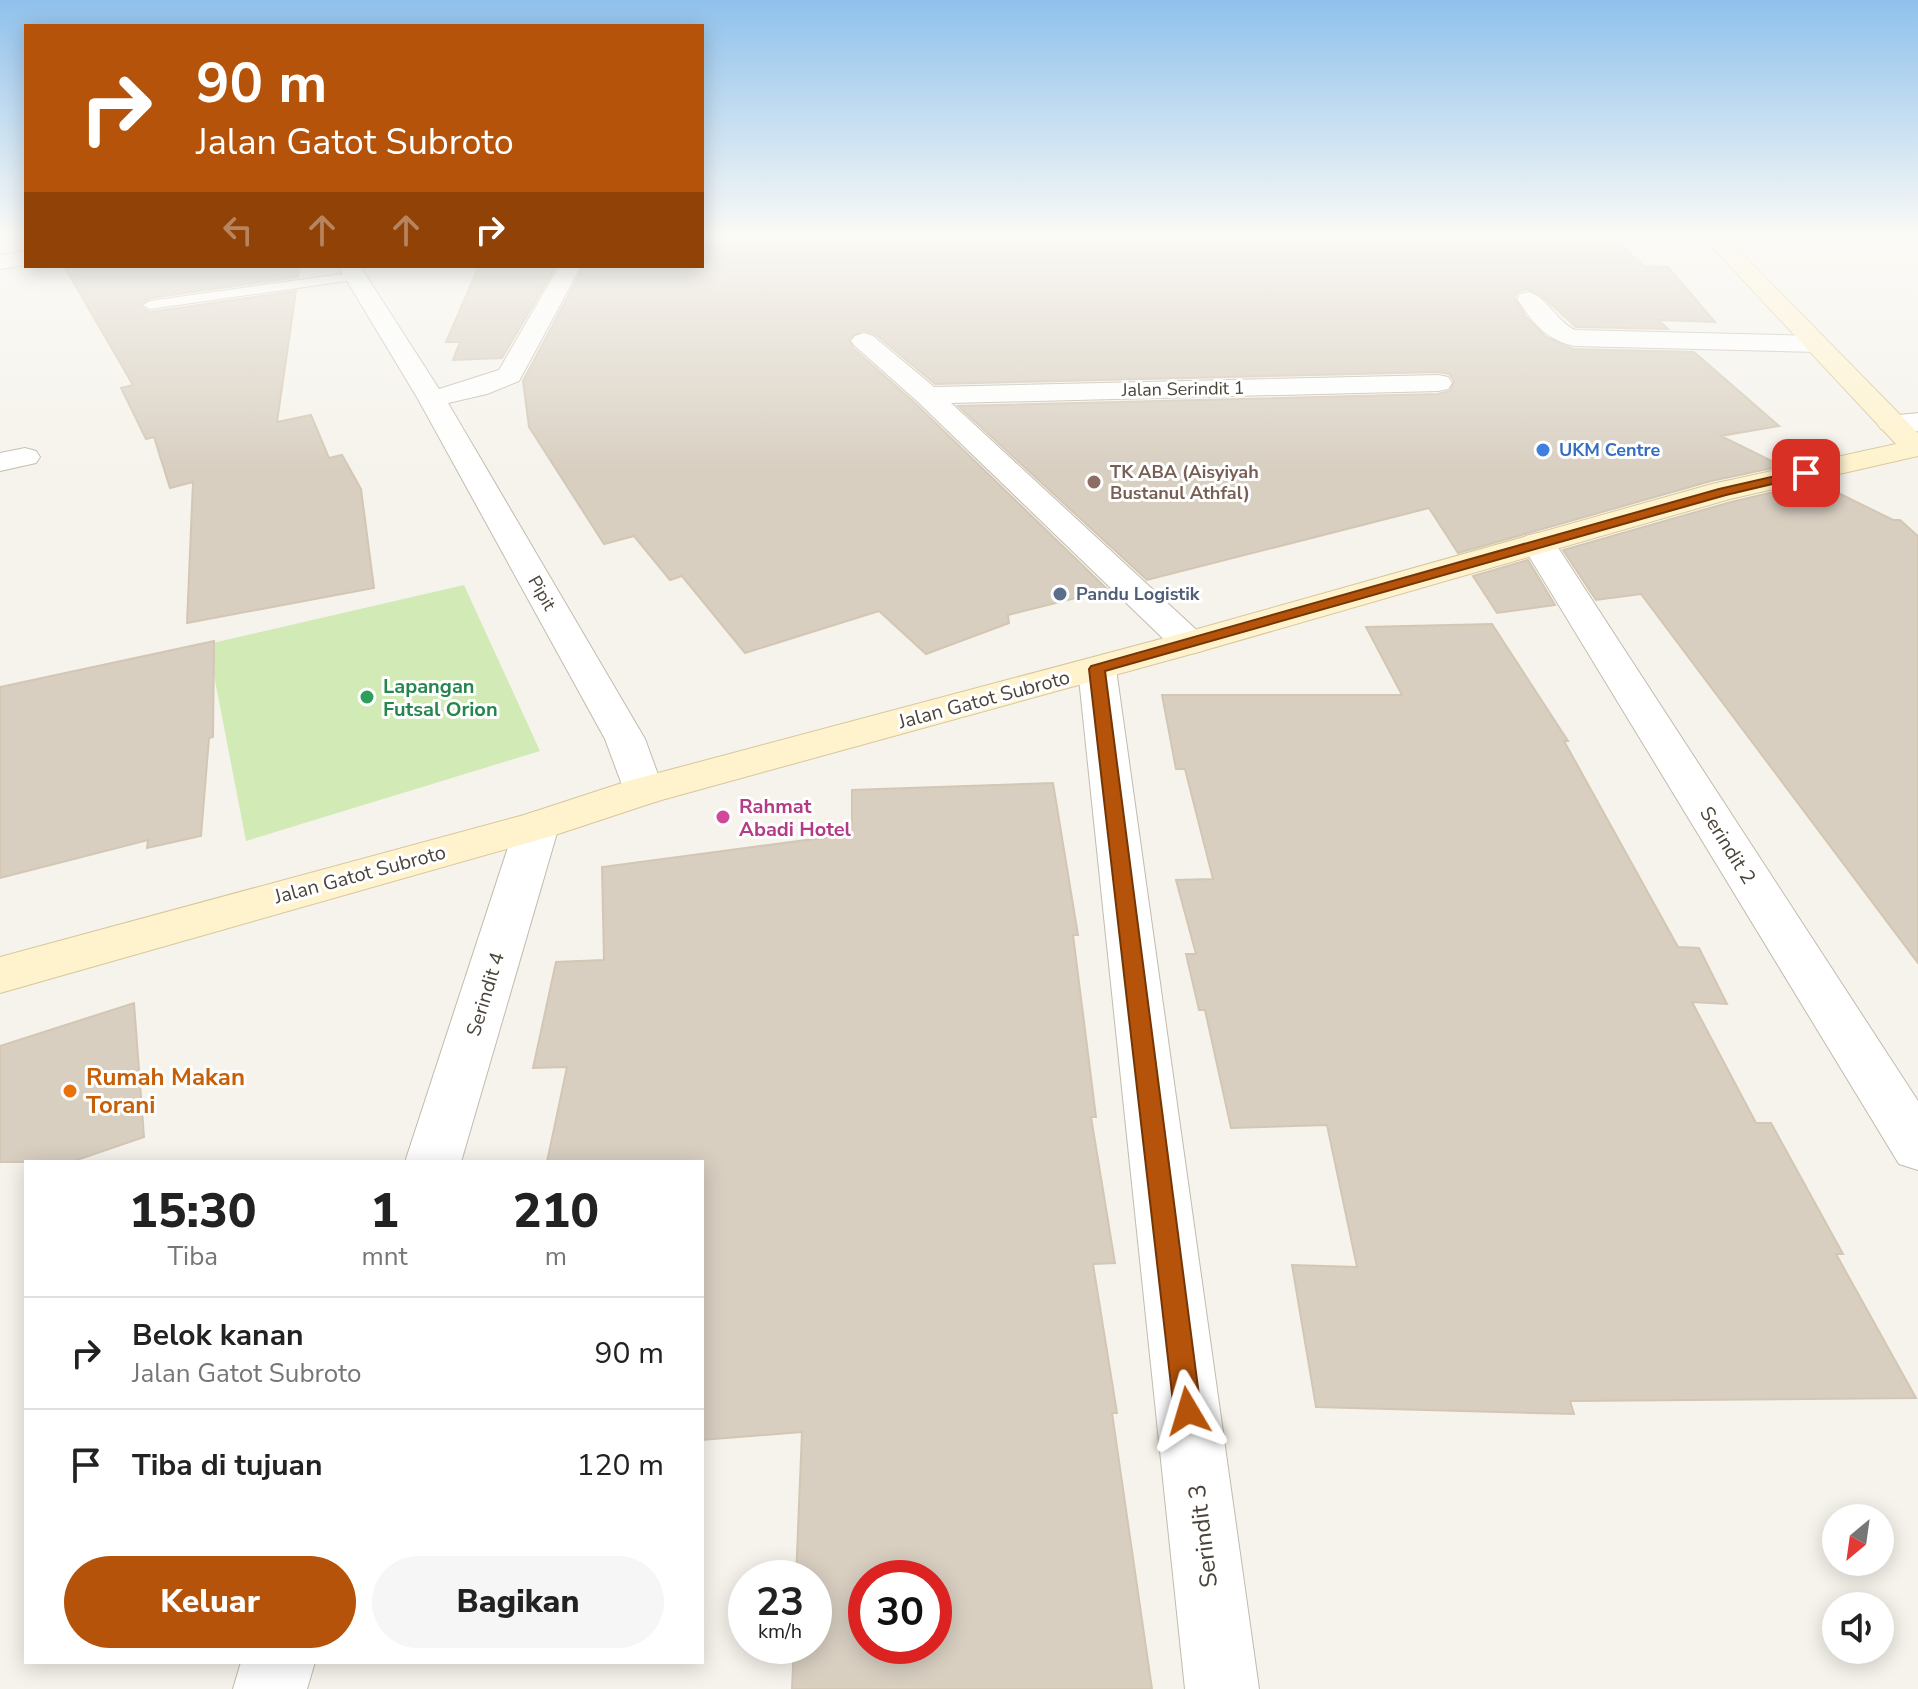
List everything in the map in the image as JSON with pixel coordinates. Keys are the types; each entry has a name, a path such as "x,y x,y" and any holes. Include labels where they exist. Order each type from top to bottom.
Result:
{"street":[{"name":"Pipit","path":"378,312 432,399 625,739 643,791"},
{"path":"432,399 477,388 509,375 544,312"},
{"path":"1538,312 1549,327 1574,338 1816,344"},
{"name":"Jalan Gatot Subroto","path":"0,975 537,826 643,791 1097,669 1911,436 1785,312"},
{"path":"864,341 927,395 1189,643"},
{"name":"Jalan Serindit 1","path":"927,395 1438,383"},
{"name":"Serindit 2","path":"1538,543 1918,1147"},
{"name":"Serindit 3","path":"1097,669 1222,1689"},
{"name":"Serindit 4","path":"434,1160 537,826"},
{"path":"270,1689 277,1664"}],"green space":[{"name":"Lapangan Futsal Orion","path":"464,585 540,751 246,841 208,644"}],"building":[{"path":"91,312 293,312 277,422 311,415 329,458 342,455 361,489 374,588 187,623 193,482 170,488 154,437 146,439 121,388 133,385"},
{"path":"459,312 529,312 502,358 453,360 460,342 446,342"},
{"path":"560,312 1523,312 1546,337 1573,349 1694,352 1779,426 1721,436 1782,466 1711,481 1458,553 1429,508 1147,580 958,406 1438,394 1450,391 1454,381 1449,374 1438,372 935,384 875,334 863,330 849,339 853,348 915,403 1108,590 1008,615 1009,623 926,654 879,611 745,653 682,576 670,580 634,536 604,544 529,427 523,381"},
{"path":"1559,312 1706,312 1715,322 1658,320 1668,329 1576,327"},
{"path":"1816,482 1893,520 1900,520 1918,536 1918,963 1641,594 1596,600 1563,550 1731,502"},
{"path":"1528,560 1555,605 1497,613 1473,576"},
{"path":"1492,624 1568,741 1564,741 1678,947 1699,948 1727,1004 1692,1002 1756,1123 1771,1123 1843,1254 1836,1254 1916,1398 1570,1401 1574,1414 1316,1407 1292,1265 1357,1267 1327,1125 1231,1128 1205,1010 1199,1010 1186,954 1196,954 1176,880 1213,879 1185,769 1176,769 1162,695 1402,695 1366,627"},
{"path":"214,641 213,737 209,738 201,836 147,848 148,840 0,878 0,687"},
{"path":"1053,783 1078,935 1073,935 1096,1117 1091,1117 1115,1263 1093,1264 1117,1413 1112,1413 1152,1689 792,1689 793,1664 832,1664 832,1560 797,1560 802,1432 704,1440 704,1160 547,1160 567,1067 533,1068 556,962 604,960 602,867 852,834 852,790"},
{"name":"Rumah Makan Torani","path":"134,1003 144,1137 77,1160 0,1162 0,1046"}],"place":[{"name":"UKM Centre","path":"1543,450"},
{"name":"TK ABA (Aisyiyah Bustanul Athfal)","path":"1094,482"},
{"name":"Pandu Logistik","path":"1060,594"},
{"name":"Lapangan Futsal Orion","path":"367,697"},
{"name":"Rahmat Abadi Hotel","path":"723,817"},
{"name":"Rumah Makan Torani","path":"70,1091"}],"route":[{"path":"1188,1411 1097,669 1723,491 1806,473"}]}
